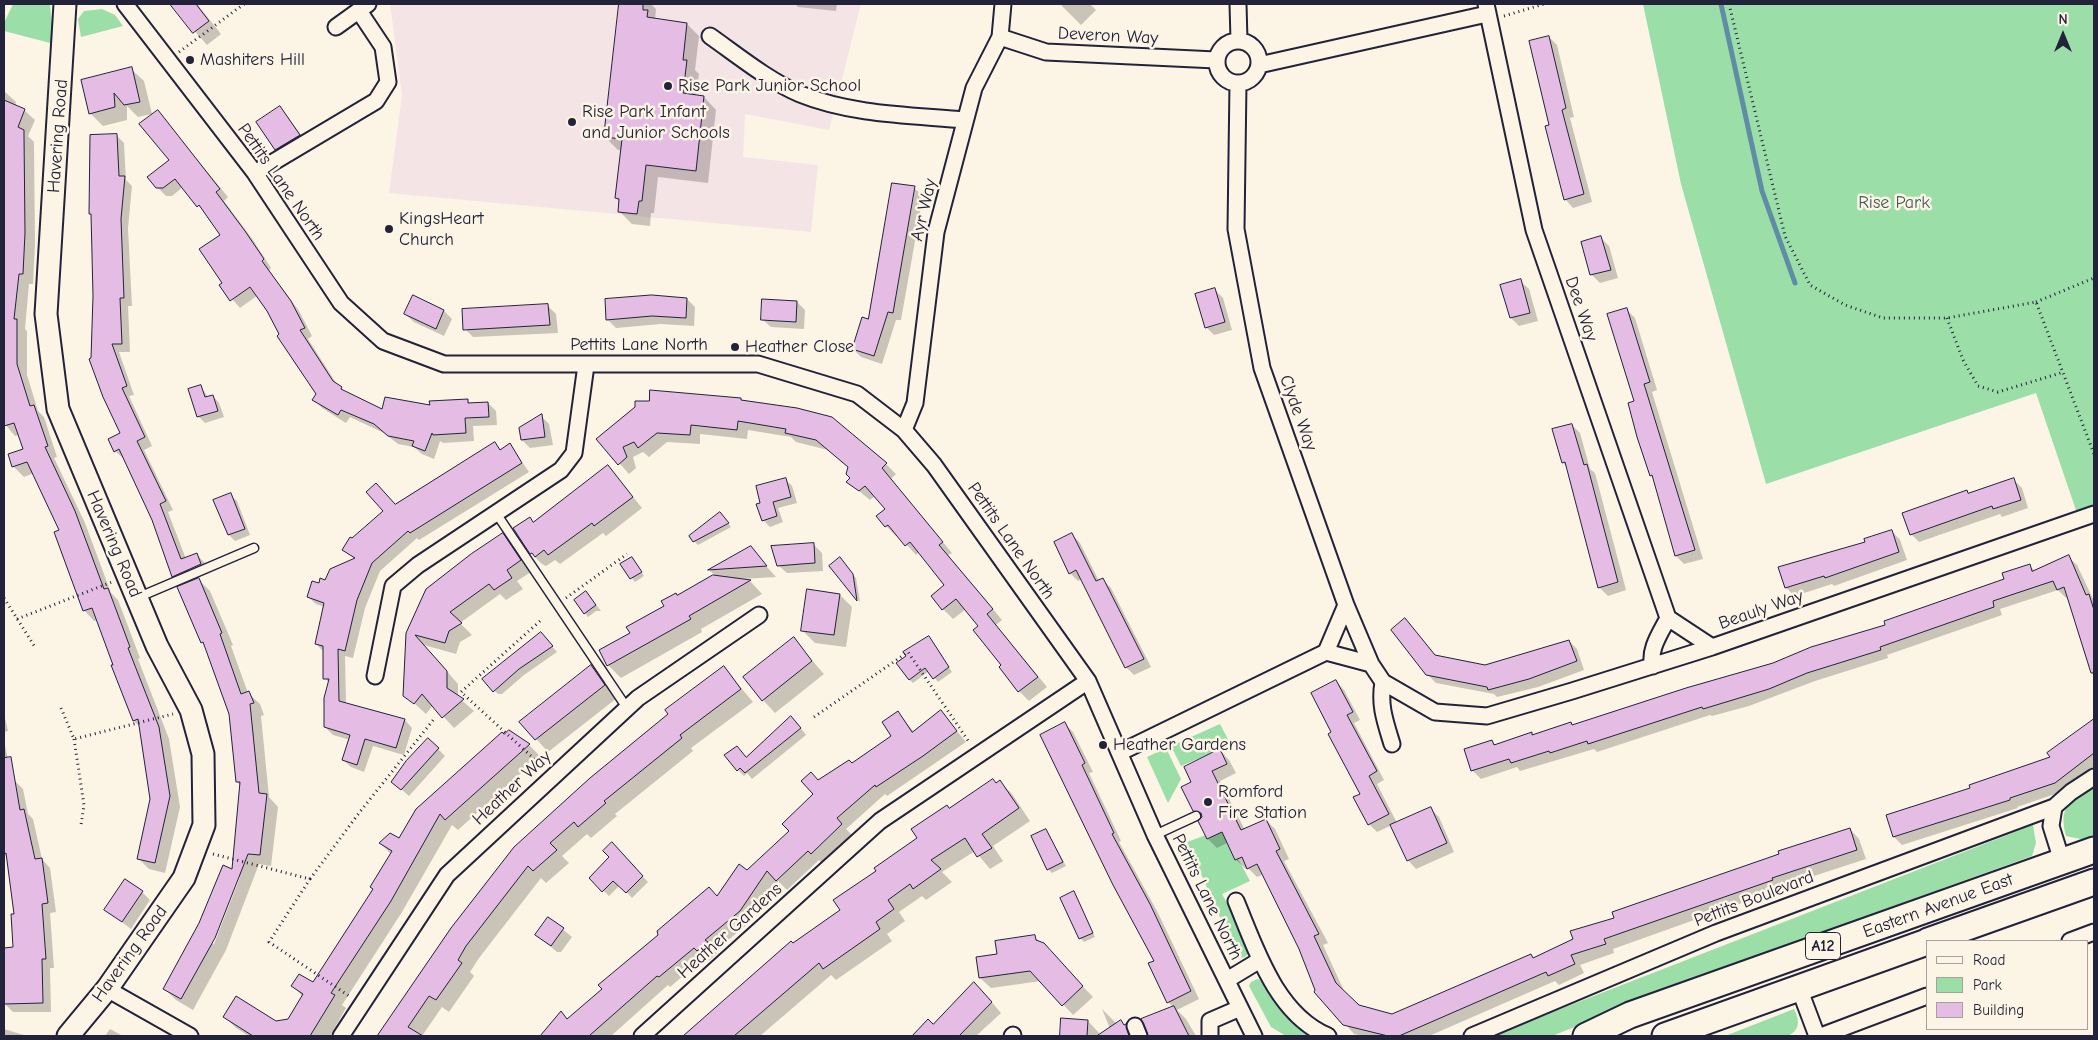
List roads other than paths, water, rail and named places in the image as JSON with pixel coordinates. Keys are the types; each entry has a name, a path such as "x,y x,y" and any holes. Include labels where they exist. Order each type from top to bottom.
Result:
{"highway":[{"name":"Eastern Avenue East","path":"1586,1036 1630,1015 2094,850"},
{"name":"Eastern Avenue East","path":"1933,940 2094,882"},
{"name":"Eastern Avenue East","path":"1665,1036 1926,942"}],"main road":[{"name":"Havering Road","path":"65,4 46,314 58,409 157,646 191,710 203,754 204,825 184,878 107,989 68,1036"}],"street":[{"name":"Pettits Lane North","path":"125,4 255,173 341,303 383,341 444,364 758,364 857,394 904,430 934,466 1088,681 1121,752 1155,835 1254,1036"},
{"name":"Ayr Way","path":"904,430 915,403 936,232 974,88 1000,37 1003,4"},
{"path":"1238,4 1239,40"},
{"path":"255,173 376,101 388,82 383,48 364,7 336,27"},
{"path":"1259,65 1255,51 1239,40 1229,42 1219,50 1216,60 1220,71 1227,79 1238,83 1250,79 1259,65 1487,13"},
{"name":"Dee Way","path":"1487,13 1534,230 1668,618"},
{"path":"710,36 752,65 799,93 849,109 965,120"},
{"name":"Deveron Way","path":"1000,37 1046,52 1216,60"},
{"name":"Clyde Way","path":"1238,83 1236,229 1262,368 1346,604 1371,664 1383,682 1435,712"},
{"path":"375,676 393,586 418,565 561,470 574,454 586,365"},
{"name":"Beauly Way","path":"1435,712 1487,716 1712,647 2094,516"},
{"path":"1326,652 1346,604"},
{"name":"Heather Way","path":"341,1036 447,875 627,708 759,615"},
{"path":"1653,666 1650,658 1656,640 1668,618 1712,647"},
{"path":"1121,752 1326,652 1371,664"},
{"name":"Heather Gardens","path":"642,1036 880,821 1088,681"},
{"path":"1383,682 1380,700 1382,715 1392,744"},
{"name":"Pettits Boulevard","path":"1472,1036 1716,933 2054,806 2094,777"},
{"path":"2054,806 2051,826 2062,862"},
{"path":"1236,901 1260,960 1290,1009 1317,1032 1328,1036"},
{"path":"2073,940 2094,932"},
{"path":"1227,980 1260,960"},
{"path":"1799,988 1817,1036"},
{"path":"107,989 190,1036"},
{"path":"1821,1036 1926,996"},
{"path":"1210,1036 1210,1021 1240,1008"}],"lane":[{"path":"496,513 627,708"},
{"path":"137,598 254,548"},
{"path":"1155,835 1196,816"}],"waterway":[{"path":"1721,4 1762,191 1795,283"}],"place":[{"name":"Mashiters Hill","path":"190,60"},
{"name":"Rise Park Junior School","path":"668,86"},
{"name":"Rise Park Infant and Junior Schools","path":"572,122"},
{"name":"KingsHeart Church","path":"389,229"},
{"name":"Heather Close","path":"735,347"},
{"name":"Heather Gardens","path":"1103,745"},
{"name":"Romford Fire Station","path":"1208,802"}],"park label":[{"name":"Rise Park","path":"1894,203"}]}
